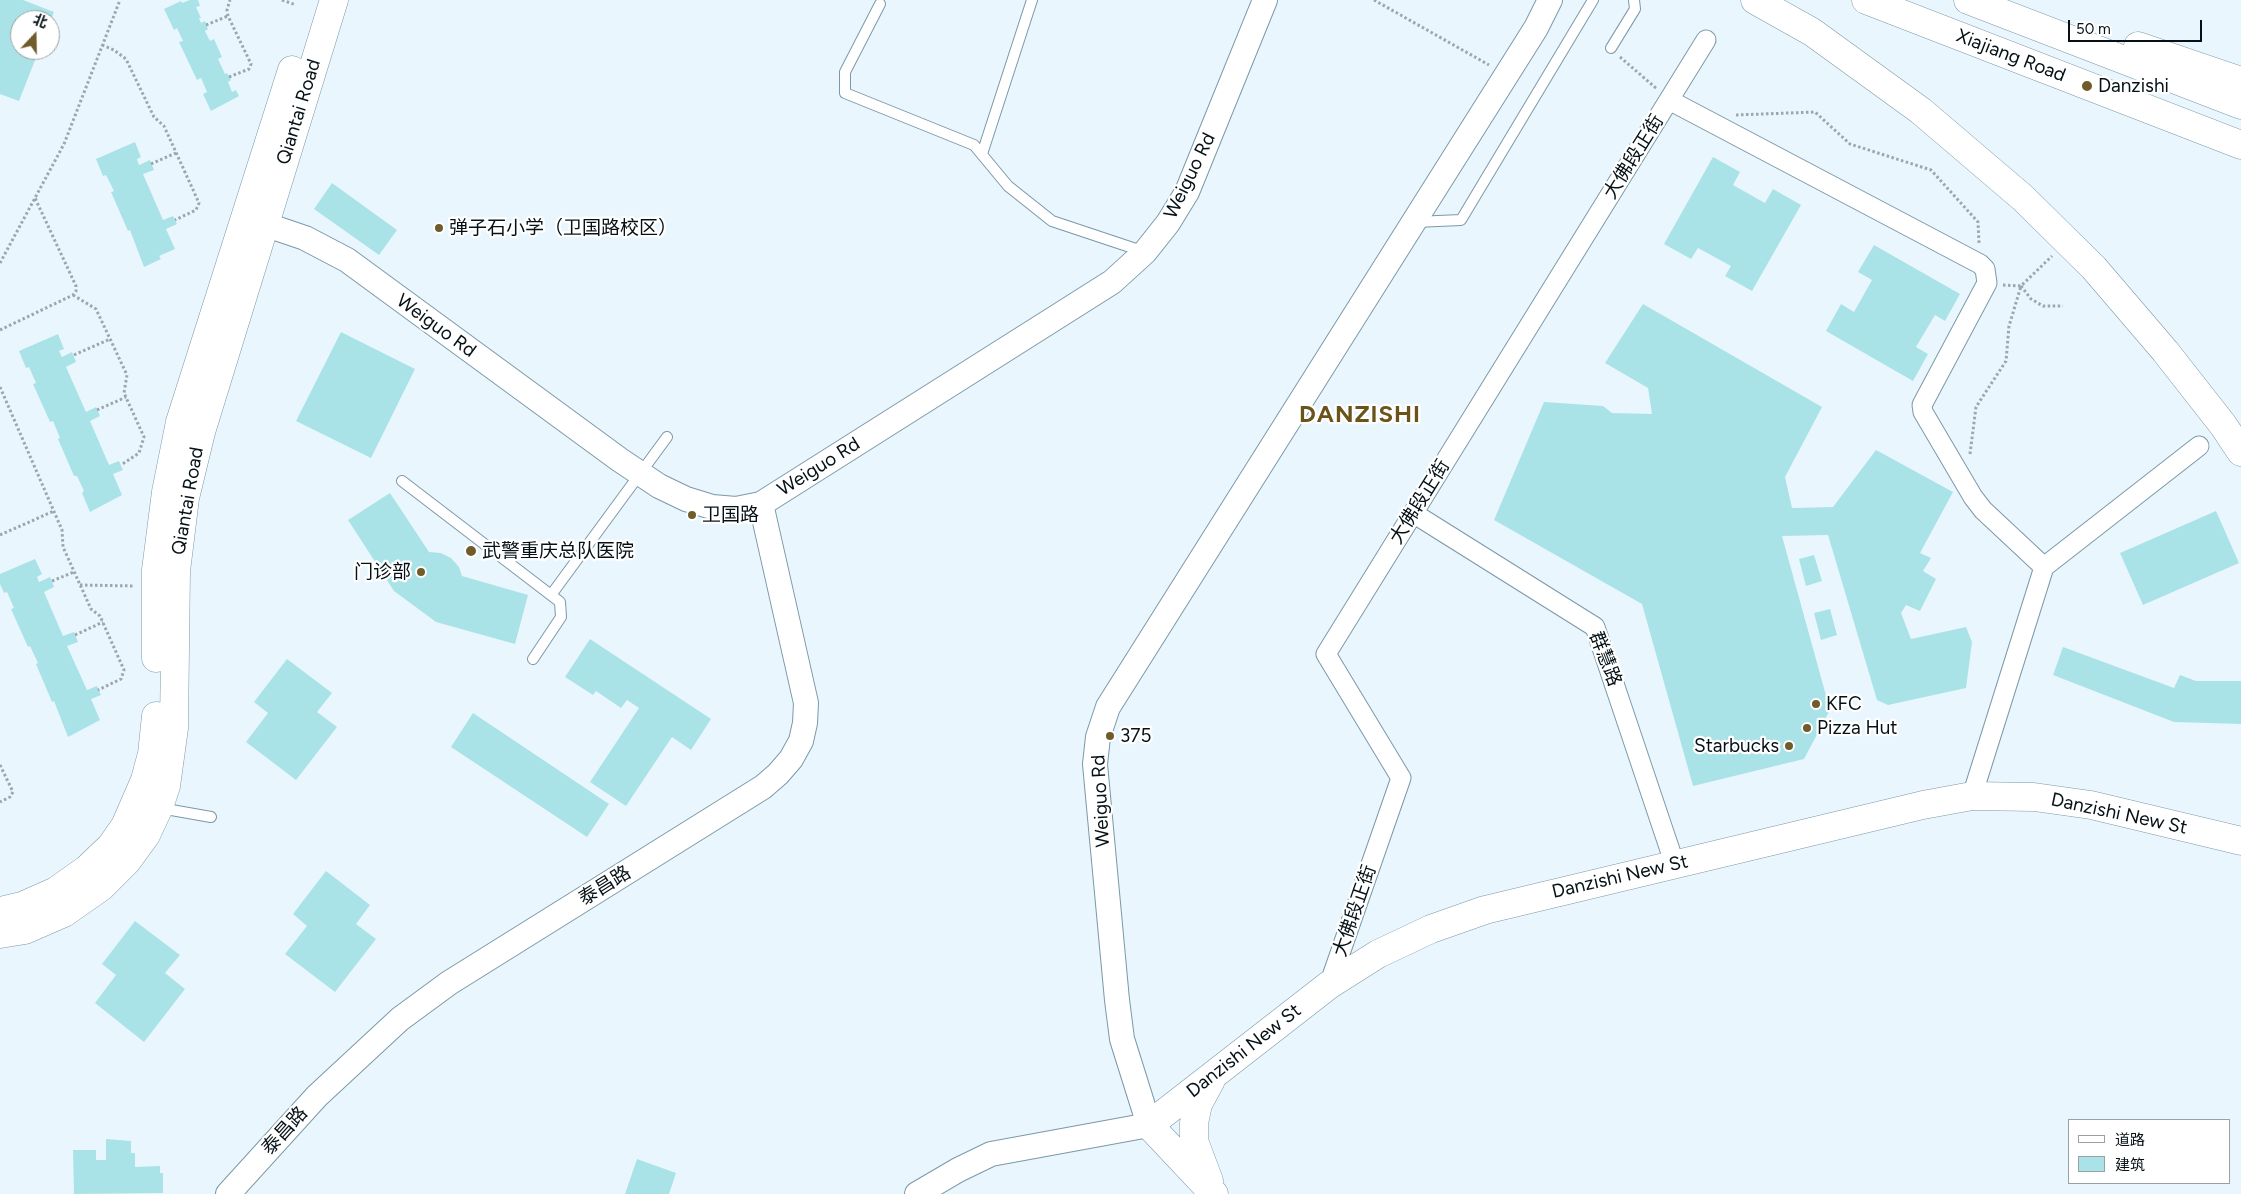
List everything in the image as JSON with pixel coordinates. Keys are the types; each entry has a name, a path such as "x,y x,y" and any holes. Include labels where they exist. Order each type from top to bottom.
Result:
{"main road":[{"name":"Qiantai Road","path":"254,221 334,0"},
{"path":"1755,0 1812,32 1921,111 2023,198 2094,268 2224,424 2241,452"},
{"name":"Xiajiang Road","path":"1866,0 2241,145"},
{"name":"Xiajiang Road","path":"1968,0 2241,105"},
{"path":"2018,0 2118,39 2241,81"},
{"name":"Qiantai Road","path":"0,911 22,906 56,891 87,869 111,846 125,826 166,786 174,728 176,570 185,498 254,221 305,2"},
{"name":"Danzishi New St","path":"1149,1125 1329,985 1378,954 1431,929 1485,910 1923,805 1972,796 2034,798 2091,805 2241,841"},
{"name":"Qiantai Road","path":"0,934 25,930 64,913 101,887 127,861 146,835 148,805"},
{"path":"1214,1074 1198,1104 1194,1124 1194,1141 1214,1194"},
{"path":"1149,1125 1214,1194"}],"street":[{"name":"Weiguo Rd","path":"254,221 305,238 347,260 659,486 686,499 712,507 736,509 761,504 1112,282 1146,252 1168,223 1187,192 1266,0"},
{"name":"Weiguo Rd","path":"1149,1125 1122,1039 1095,764 1098,737 1108,708 1536,28 1550,0"},
{"name":"大佛段正街","path":"1329,985 1401,778 1326,654 1706,40"},
{"path":"1669,100 1980,264 1988,276 1987,283 1922,405 1923,412 1966,484 1984,510 2044,567"},
{"path":"1972,796 2044,567 2199,446"},
{"name":"泰昌路","path":"228,1194 317,1096 400,1019 449,983 763,787 791,759 801,742 805,723 806,702 761,504"},
{"name":"群慧路","path":"1413,513 1596,626 1674,864"},
{"path":"917,1194 958,1170 991,1154 1149,1125"}],"lane":[{"path":"982,154 1032,0"},
{"path":"1414,222 1461,220 1593,0"},
{"path":"1610,48 1634,9 1634,0"},
{"path":"880,4 845,72 845,92 974,145 1008,186 1052,221 1146,252"},
{"path":"551,595 667,438"},
{"path":"402,481 560,602 561,617 533,659"},
{"path":"148,805 211,817"}],"path":[{"path":"0,263 64,144 120,0"},
{"path":"229,77 249,69 251,64 228,16 230,0"},
{"path":"282,0 305,2"},
{"path":"1374,0 1506,75"},
{"path":"206,25 228,16"},
{"path":"102,45 114,50 126,59 154,117 164,126 199,203 196,210 175,220"},
{"path":"1610,48 1669,100"},
{"path":"1699,116 1815,112 1850,144 1931,170 1978,222 1980,264"},
{"path":"151,164 176,153"},
{"path":"0,330 73,295 76,286 35,198"},
{"path":"1966,484 1976,407 2006,360 2009,326 2021,286 2052,255"},
{"path":"1987,283 2021,286 2031,299 2043,306 2063,306"},
{"path":"73,295 96,308 127,375 124,392 144,437 139,453 121,465"},
{"path":"74,355 110,339"},
{"path":"0,387 62,530 63,547 91,609 100,616 103,622 124,673 121,679 98,690"},
{"path":"97,410 126,397"},
{"path":"0,535 54,511"},
{"path":"52,582 74,571"},
{"path":"80,585 127,586"},
{"path":"75,635 103,622"},
{"path":"0,765 13,792 10,797 0,802"}],"building":[{"path":"0,0 23,0 49,10 10,10 10,60 35,60 19,101 0,94"},
{"path":"198,0 200,6 196,7 201,23 205,21 208,29 205,31 210,41 214,39 222,57 218,59 225,74 227,73 231,80 228,82 232,92 236,90 239,96 211,111 203,94 207,92 201,78 197,80 179,42 183,41 177,28 174,30 164,9 181,1 182,3"},
{"path":"135,142 141,157 137,159 139,165 150,160 154,170 143,174 163,220 173,216 177,224 166,229 175,249 159,256 161,259 144,267 130,230 128,231 111,192 114,191 106,175 103,176 96,159"},
{"path":"1713,157 1740,172 1733,185 1765,203 1773,189 1801,205 1752,291 1725,276 1731,266 1698,248 1691,259 1664,244"},
{"path":"332,183 397,230 379,255 314,209"},
{"path":"1874,245 1960,294 1945,321 1935,315 1916,347 1928,354 1913,381 1826,331 1841,304 1854,312 1872,280 1858,272"},
{"path":"1643,304 1822,407 1785,477 1792,508 1833,507 1876,450 1953,492 1920,553 1931,558 1923,571 1936,579 1920,611 1906,605 1901,613 1911,639 1966,627 1972,642 1966,688 1888,705 1877,700 1828,535 1782,536 1830,710 1804,759 1693,786 1642,604 1494,520 1544,402 1603,406 1612,413 1652,414 1648,388 1605,363"},
{"path":"341,332 415,369 371,458 296,421"},
{"path":"58,334 64,349 59,351 62,357 72,352 76,362 66,367 86,412 96,407 100,416 90,421 109,465 119,461 123,470 113,474 122,495 90,512 82,493 84,491 77,476 74,476 58,439 60,438 53,421 50,422 33,384 36,383 29,367 26,368 19,351"},
{"name":"门诊部","path":"390,493 429,552 441,553 451,558 459,567 462,576 528,595 515,644 436,622 394,591 348,520"},
{"path":"2216,511 2239,563 2143,605 2120,553"},
{"path":"1814,555 1822,581 1806,586 1799,559"},
{"path":"35,559 42,574 37,577 39,582 50,577 54,587 44,592 63,636 74,632 78,642 67,646 87,690 97,686 101,695 91,699 100,720 68,737 54,701 52,702 36,664 38,663 30,646 28,647 11,609 14,608 7,592 4,593 0,584 0,574"},
{"path":"1830,609 1837,635 1821,640 1814,613"},
{"path":"590,639 711,719 691,750 672,737 626,806 590,782 639,708 627,700 621,708 596,691 593,695 565,677"},
{"path":"2063,647 2174,688 2180,675 2196,681 2241,681 2241,724 2174,722 2053,675"},
{"path":"287,659 332,693 317,712 337,727 296,780 246,742 268,713 254,702"},
{"path":"473,713 609,804 587,837 451,747"},
{"path":"326,871 370,905 356,924 376,939 335,992 285,954 307,926 293,914"},
{"path":"135,921 180,955 165,973 185,989 144,1042 95,1003 116,975 102,964"},
{"path":"106,1139 131,1141 131,1153 135,1153 135,1167 160,1166 160,1173 163,1173 163,1193 74,1194 73,1150 96,1150 96,1160 106,1160"},
{"path":"637,1159 676,1173 669,1194 625,1194"}],"place":[{"name":"Danzishi","path":"2087,86"},
{"name":"弹子石小学（卫国路校区）","path":"439,228"},
{"name":"卫国路","path":"692,515"},
{"name":"武警重庆总队医院","path":"471,551"},
{"name":"门诊部","path":"421,572"},
{"name":"KFC","path":"1816,704"},
{"name":"Pizza Hut","path":"1807,728"},
{"name":"375","path":"1110,736"},
{"name":"Starbucks","path":"1789,746"}],"district":[{"name":"DANZISHI","path":"1360,415"}]}
